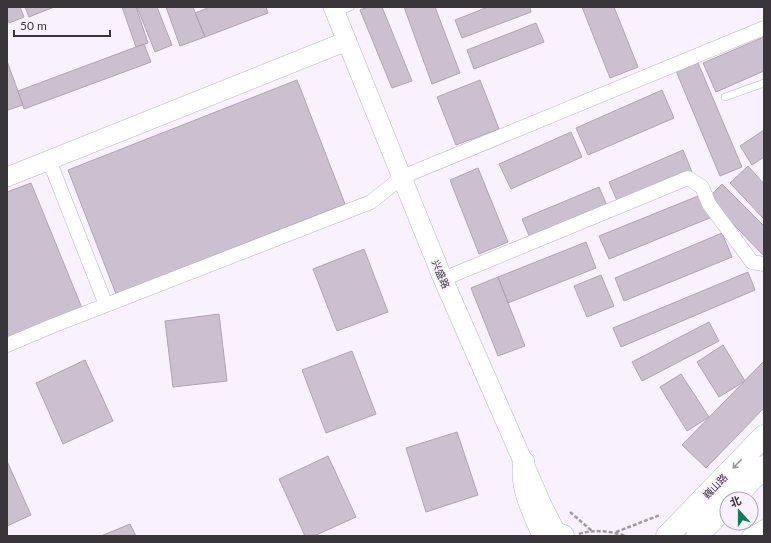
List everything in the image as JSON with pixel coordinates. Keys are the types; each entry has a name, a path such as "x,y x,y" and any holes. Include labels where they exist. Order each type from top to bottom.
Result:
{"highway":[{"name":"巍山路","path":"664,530 764,436"},
{"path":"741,491 764,467"},
{"path":"698,536 719,514"}],"main road":[{"path":"524,462 523,475 525,490 559,536"}],"street":[{"name":"兴盛路","path":"340,9 347,41 443,279 524,462"},
{"path":"7,345 371,202 402,177 764,28"},
{"path":"7,177 347,41"},
{"path":"49,160 106,305"},
{"path":"443,279 688,178 702,187 709,204 752,262 764,264"},
{"path":"749,536 764,527"}],"lane":[{"path":"725,97 764,83"}],"path":[{"path":"570,512 592,531"},
{"path":"559,536 592,531 616,533 664,530"},
{"path":"616,533 626,536"}],"building":[{"path":"7,7 20,7 24,17 9,23 7,18"},
{"path":"25,7 54,7 29,17"},
{"path":"122,7 136,7 148,43 136,47"},
{"path":"137,7 157,7 172,45 155,52"},
{"path":"166,7 193,7 205,37 180,46"},
{"path":"210,7 266,7 268,13 205,37 195,13"},
{"path":"368,7 382,7 412,81 392,88 360,10"},
{"path":"404,7 435,7 460,73 432,84"},
{"path":"488,7 530,7 531,12 462,38 455,20"},
{"path":"582,7 614,7 638,67 610,78"},
{"path":"536,23 544,42 474,69 467,50"},
{"path":"764,37 764,71 716,92 703,63"},
{"path":"144,44 151,62 24,109 18,91"},
{"path":"7,61 23,105 8,110 7,108"},
{"path":"698,63 742,167 720,176 676,71"},
{"path":"297,80 345,204 116,294 68,170"},
{"path":"480,80 499,129 456,145 437,97"},
{"path":"662,90 674,118 588,155 576,128"},
{"path":"764,130 764,157 752,165 740,146"},
{"path":"571,132 582,157 511,189 499,164"},
{"path":"683,150 692,172 618,203 609,182"},
{"path":"748,166 764,184 764,219 730,183"},
{"path":"478,168 508,242 479,254 450,180"},
{"path":"31,183 82,308 7,339 7,192"},
{"path":"722,184 764,226 764,256 708,198"},
{"path":"599,187 608,208 531,240 522,219"},
{"path":"703,194 712,217 609,259 599,236"},
{"path":"722,233 732,257 624,301 615,278"},
{"path":"586,242 596,268 508,303 498,277"},
{"path":"364,249 388,312 337,331 313,269"},
{"path":"748,272 755,290 621,347 613,328"},
{"path":"601,275 614,306 587,317 574,286"},
{"path":"498,277 525,346 498,356 471,288"},
{"path":"219,314 227,381 173,387 165,321"},
{"path":"709,322 719,341 642,381 632,362"},
{"path":"723,345 745,381 719,397 697,362"},
{"path":"352,351 376,414 326,433 302,370"},
{"path":"85,360 113,421 63,444 36,383"},
{"path":"764,361 764,408 706,468 682,445"},
{"path":"681,374 709,417 687,431 660,387"},
{"path":"457,432 478,495 426,512 406,448"},
{"path":"328,456 356,517 314,536 305,536 279,479"},
{"path":"7,461 31,515 7,526"},
{"path":"130,524 136,536 101,536"}]}
